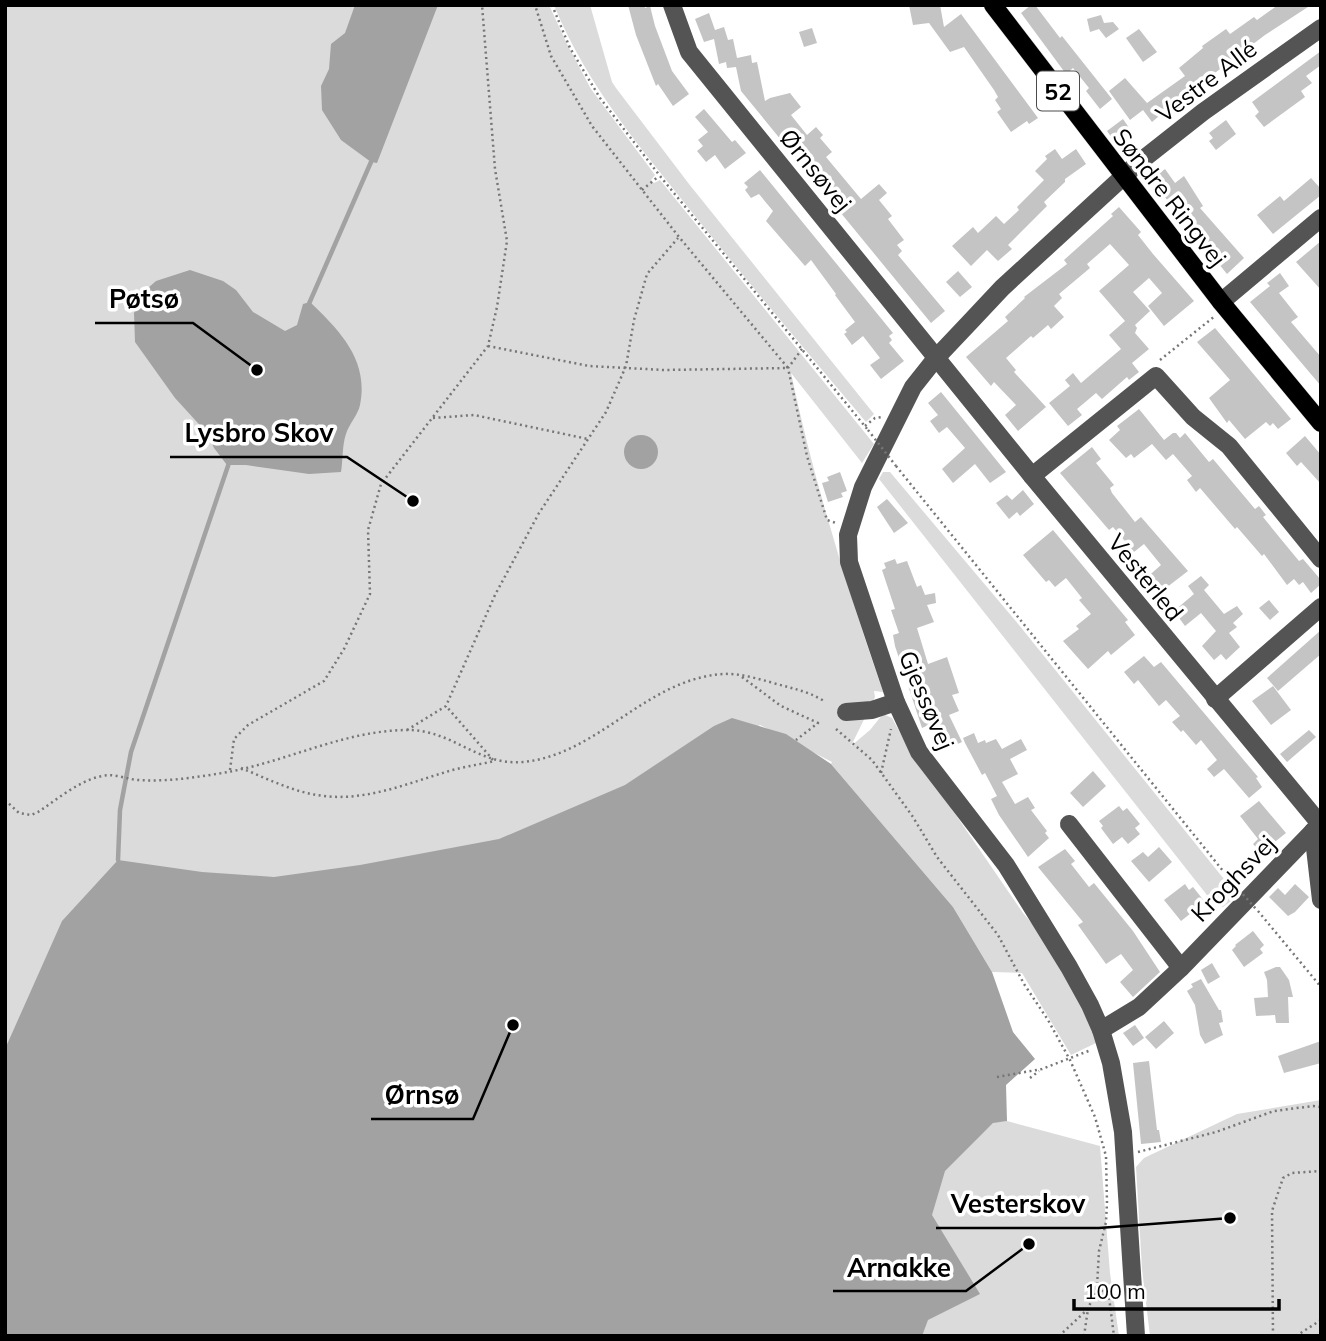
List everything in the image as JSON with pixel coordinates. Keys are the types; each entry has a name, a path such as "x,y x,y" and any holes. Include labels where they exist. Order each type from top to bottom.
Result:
{"main road":[{"name":"Søndre Ringvej","path":"993,5 1221,302 1319,416"}],"street":[{"name":"Ørnsøvej","path":"672,5 689,52 936,358"},
{"name":"Vestre Allé","path":"1123,177 1203,112 1321,28"},
{"name":"Gjessøvej","path":"1123,177 1002,288 936,358 913,387 863,487 848,535 849,562 899,709 923,760 996,850 1024,893 1085,995 1103,1037 1116,1084 1124,1150 1136,1336"},
{"path":"1221,302 1321,218"},
{"name":"Vesterled","path":"936,358 1318,826"},
{"path":"1032,476 1156,376 1194,417 1229,446 1321,559"},
{"path":"1215,699 1321,607"},
{"path":"846,712 899,709"},
{"path":"1069,824 1181,968"},
{"path":"1318,826 1321,900"},
{"name":"Kroghsvej","path":"1103,1037 1181,968 1318,826"}],"path":[{"path":"230,771 234,739 248,725 324,681 344,649 370,594 368,530 381,484 488,346 498,307 508,241 495,169 482,5"},
{"path":"535,5 551,56 592,126 679,237 788,368 807,456 827,520 836,523"},
{"path":"552,5 570,48 600,98 660,176 1232,882 1321,987"},
{"path":"642,190 660,176"},
{"path":"407,730 446,706 495,596 539,513 606,412 626,366 634,320 647,274 679,237"},
{"path":"1156,376 1158,362 1214,318 1221,302"},
{"path":"488,346 589,366 664,370 788,368"},
{"path":"788,368 802,349"},
{"path":"433,418 474,415 588,439"},
{"path":"865,426 877,417 887,419"},
{"path":"241,768 298,791 325,796 358,797 415,783 447,771 494,761 521,762 553,757 676,684 702,676 739,676 808,691 824,701"},
{"path":"739,676 781,706 818,723 796,740"},
{"path":"446,706 494,761"},
{"path":"881,773 899,709"},
{"path":"836,729 854,743 881,773 914,817 937,857 998,935 1024,984 1070,1059 1095,1118 1106,1156 1107,1203 1106,1222 1099,1251 1097,1287 1088,1309 1084,1336"},
{"path":"5,800 19,813 31,814 87,781 111,775 134,779 177,779 230,771 365,735 407,730 435,733 494,761"},
{"path":"997,1077 1042,1069 1070,1059 1103,1037"},
{"path":"1030,1078 1042,1069"},
{"path":"1102,1143 1135,1154 1274,1111 1321,1107"},
{"path":"1273,1336 1272,1210 1283,1178 1292,1172 1321,1171"},
{"path":"1097,1287 1109,1297 1114,1336"},
{"path":"1059,1336 1088,1309"},
{"path":"1296,1336 1321,1320"}],"shaded area":[{"path":"5,5 549,5 591,89 655,175 651,180 654,183 660,180 874,444 862,463 791,373 832,534 883,692 874,691 875,697 851,746 870,730 883,714 892,718 917,764 949,805 1023,913 1046,940 1092,1027 1096,1043 1071,1055 1022,973 992,972 953,907 832,762 760,725 731,742 5,1050"},
{"path":"355,5 438,5 377,163 371,162 341,140 322,110 321,86 329,69 331,44 345,33"},
{"path":"554,5 590,5 612,82 689,184 874,414 866,422 740,272 638,144 583,64"},
{"path":"190,270 223,281 236,290 253,312 285,331 297,325 303,304 310,302 341,335 356,360 362,389 359,409 347,430 341,472 309,474 227,465 207,433 175,398 135,342 134,313 140,295 156,281"},
{"path":"641,435 653,440 658,452 653,464 641,469 629,464 624,452 629,440"},
{"path":"883,472 890,472 1019,625 1232,889 1235,898 1223,907 1214,904 879,479"},
{"path":"732,718 786,734 831,764 953,907 992,972 1013,1032 1035,1059 1006,1085 1007,1121 993,1123 945,1171 932,1215 980,1294 928,1320 922,1336 5,1336 5,1049 62,921 118,860 202,872 274,877 360,865 499,839 625,785 714,726"},
{"path":"1321,1100 1321,1336 1150,1336 1142,1269 1136,1167 1144,1158 1237,1114"},
{"path":"1007,1121 1100,1146 1110,1273 1119,1336 899,1336 935,1177 994,1122"}],"building":[{"path":"628,5 644,5 645,8 650,6 672,71 689,94 673,106 658,84 656,86 636,35"},
{"path":"909,5 940,5 944,27 961,14 1038,118 1029,124 1027,121 1011,132 997,112 1001,109 995,100 998,97 964,47 950,52 929,23 913,25"},
{"path":"1035,5 1060,38 1062,36 1112,99 1100,109 1086,91 1089,88 1073,68 1066,74 1021,13"},
{"path":"1278,5 1311,5 1163,109 1165,111 1152,122 1143,110 1130,120 1109,91 1125,78 1147,103 1185,76 1179,68 1203,48 1202,46 1226,29 1230,34 1254,17 1257,20"},
{"path":"709,13 715,30 724,27 728,40 733,39 737,58 751,55 752,63 757,62 765,101 790,93 801,107 791,115 807,135 816,127 823,135 820,138 832,152 826,157 861,199 879,184 887,193 879,200 892,216 888,219 904,240 897,245 902,251 898,255 945,311 931,323 741,91 736,67 727,68 726,62 719,64 714,39 704,42 695,19"},
{"path":"1101,15 1104,23 1113,22 1119,29 1106,38 1099,29 1090,32 1087,19"},
{"path":"812,28 817,43 804,47 799,32"},
{"path":"1139,29 1157,52 1143,62 1126,38"},
{"path":"1321,51 1321,65 1306,76 1312,83 1301,91 1305,97 1264,127 1255,116 1259,112 1252,102"},
{"path":"704,109 732,142 735,140 746,153 725,169 715,155 706,162 697,151 703,146 698,140 708,132 695,117"},
{"path":"1123,119 1134,135 1118,147 1107,131"},
{"path":"1226,120 1236,134 1216,150 1209,141 1213,138 1209,133"},
{"path":"1055,149 1062,159 1076,149 1086,164 1065,179 1044,202 1047,206 1008,245 1012,249 998,261 987,250 971,266 952,246 973,227 978,233 996,216 1004,224 1019,210 1017,207 1044,180 1035,171 1047,159 1045,156"},
{"path":"1165,169 1175,183 1184,176 1203,206 1200,208 1244,258 1227,274 1149,181"},
{"path":"760,170 893,333 889,336 892,340 889,343 904,361 881,379 870,365 880,358 863,336 852,345 844,334 855,322 836,294 811,260 805,266 766,221 773,211 759,194 751,198 745,190 748,187 744,183"},
{"path":"1311,178 1321,189 1321,195 1273,234 1257,215 1280,196 1284,201"},
{"path":"1119,207 1141,232 1138,235 1153,254 1194,301 1164,326 1148,306 1162,293 1149,278 1133,292 1150,311 1135,325 1135,333 1149,349 1132,363 1139,372 1129,380 1127,377 1102,399 1096,393 1077,409 1082,415 1068,426 1049,403 1070,386 1065,380 1073,373 1081,383 1121,349 1109,335 1125,321 1099,291 1129,265 1110,244 1087,264 1090,268 1059,294 1062,298 1054,306 1064,317 1051,329 1048,325 1033,338 1031,336 1006,358 1016,370 1014,372 1046,407 1018,431 1005,415 1016,405 994,382 991,386 966,357 1008,321 1005,317 1024,297 1067,264 1064,260 1113,216 1111,214"},
{"path":"1321,241 1321,290 1296,262"},
{"path":"958,271 972,287 960,297 946,282"},
{"path":"1280,273 1289,286 1279,293 1298,317 1291,322 1321,357 1321,386 1250,302 1270,286 1267,283"},
{"path":"1215,328 1291,419 1278,429 1273,423 1270,426 1266,422 1245,439 1229,420 1227,423 1209,398 1230,380 1197,342"},
{"path":"941,392 1006,472 990,483 975,464 953,483 942,469 965,448 947,427 939,433 930,421 938,415 928,403"},
{"path":"1139,409 1164,440 1173,433 1180,438 1185,433 1209,462 1213,459 1255,509 1259,506 1266,515 1263,517 1299,561 1303,559 1321,580 1321,584 1311,593 1303,582 1299,585 1294,579 1287,585 1264,554 1262,556 1237,527 1235,529 1200,488 1196,492 1187,480 1192,476 1173,454 1166,460 1152,444 1134,458 1131,454 1126,458 1109,440 1120,430 1117,426"},
{"path":"1305,436 1321,455 1321,484 1301,462 1297,466 1286,453"},
{"path":"1092,447 1101,459 1096,463 1114,485 1110,488 1112,493 1135,522 1141,517 1188,571 1158,594 1145,579 1161,565 1144,544 1134,552 1113,527 1109,530 1060,473"},
{"path":"840,472 847,491 841,493 843,497 828,502 822,483 829,481 827,477"},
{"path":"1023,490 1034,504 1020,516 1017,512 1009,519 996,503 1007,495 1012,500"},
{"path":"887,499 908,523 894,533 877,507"},
{"path":"1053,530 1128,620 1125,622 1135,635 1111,655 1108,651 1088,669 1063,641 1079,629 1076,626 1091,614 1079,600 1082,598 1066,578 1055,587 1049,580 1046,582 1023,555"},
{"path":"895,559 897,564 907,561 917,587 921,585 925,595 935,593 936,603 927,605 934,622 917,628 928,664 947,657 959,693 952,695 959,711 949,715 962,742 951,747 949,742 941,746 931,724 922,728 895,646 893,635 899,633 891,610 895,609 882,570 886,568 884,563"},
{"path":"1201,576 1209,585 1204,590 1224,614 1237,606 1243,614 1233,623 1237,627 1229,633 1240,647 1226,660 1221,654 1214,660 1202,646 1216,631 1201,613 1185,626 1174,611 1194,594 1188,586"},
{"path":"1269,600 1279,612 1270,620 1259,608"},
{"path":"1321,630 1321,654 1278,691 1267,678"},
{"path":"1144,656 1154,667 1161,662 1258,777 1256,778 1262,787 1249,798 1224,769 1214,777 1207,769 1217,760 1201,740 1196,745 1172,722 1180,716 1166,700 1159,706 1138,680 1134,684 1124,672"},
{"path":"1273,686 1291,710 1271,725 1252,701"},
{"path":"1309,730 1316,737 1287,762 1280,754"},
{"path":"974,733 978,743 996,739 1002,749 1021,739 1027,750 1010,759 1018,774 1002,782 1015,804 1028,797 1035,808 1031,810 1047,831 1045,833 1049,838 1028,857 999,815 991,799 997,796 965,743 963,738"},
{"path":"1093,771 1106,786 1083,807 1070,793"},
{"path":"1259,801 1286,833 1261,853 1253,844 1258,839 1240,816"},
{"path":"1119,806 1123,811 1127,808 1140,824 1135,828 1140,834 1128,844 1122,837 1113,844 1099,821"},
{"path":"1159,847 1172,862 1149,882 1131,861 1143,852 1148,857"},
{"path":"1065,849 1075,861 1071,864 1089,887 1094,883 1133,931 1160,972 1133,997 1120,982 1133,970 1121,954 1106,964 1078,925 1083,922 1038,867"},
{"path":"1185,884 1189,890 1193,887 1205,902 1181,921 1164,900"},
{"path":"1295,884 1309,897 1288,916 1269,897 1278,888 1285,895"},
{"path":"1253,931 1264,945 1260,949 1263,953 1244,967 1232,950"},
{"path":"1212,963 1220,977 1208,984 1201,970"},
{"path":"1280,967 1289,980 1293,997 1288,997 1289,1023 1276,1023 1275,1015 1256,1016 1254,998 1268,997 1264,972"},
{"path":"1201,979 1221,1010 1223,1022 1219,1023 1223,1035 1205,1044 1200,1035 1195,1005 1187,991 1193,987 1191,984"},
{"path":"1164,1021 1174,1033 1156,1049 1145,1037"},
{"path":"1135,1025 1144,1038 1133,1046 1123,1033"},
{"path":"1321,1041 1321,1063 1284,1073 1278,1056"},
{"path":"1149,1061 1157,1130 1161,1142 1141,1144 1133,1063"}],"waterway":[{"path":"308,306 371,162"},
{"path":"118,860 120,810 131,752 230,460"}],"place":[{"name":"Pøtsø","path":"257,370"},
{"name":"Lysbro Skov","path":"413,501"},
{"name":"Ørnsø","path":"513,1025"},
{"name":"Vesterskov","path":"1230,1218"},
{"name":"Arnakke","path":"1029,1244"}]}
